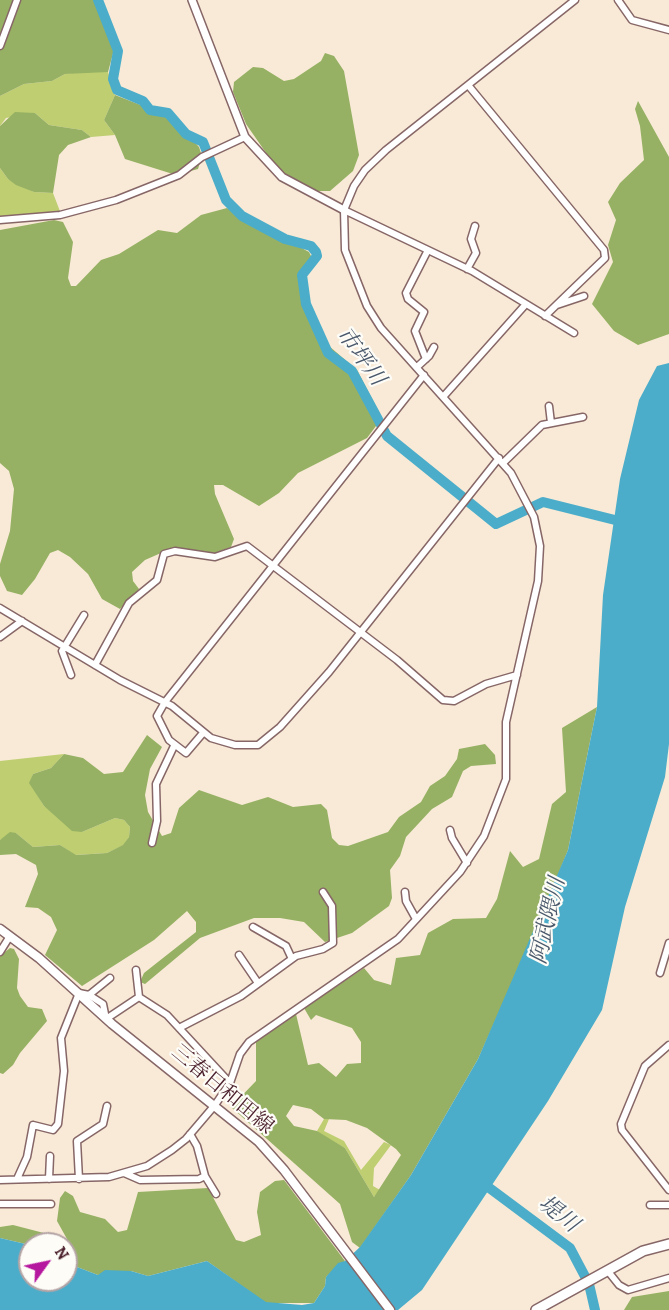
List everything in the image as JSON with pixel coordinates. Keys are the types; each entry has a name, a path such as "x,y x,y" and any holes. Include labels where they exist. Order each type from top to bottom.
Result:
{"main road":[{"name":"三春日和田線","path":"0,929 84,994 106,1019 215,1105 276,1160 390,1310"},
{"path":"536,1310 592,1277 644,1251 669,1244"}],"street":[{"path":"0,46 17,0"},
{"path":"192,0 245,137 282,177 344,210 467,269 574,333"},
{"path":"0,1180 98,1179 147,1166 172,1150 215,1105 230,1083 240,1054 249,1042 393,944 467,863 484,836 506,780 506,722 538,581 540,546 530,506 519,485 501,460 381,328 368,306 345,250 344,210 354,186 365,170 394,143 575,0"},
{"path":"618,0 632,20 669,30"},
{"path":"468,85 604,249 605,258 545,316"},
{"path":"0,220 60,215 116,200 178,176 201,157 245,137"},
{"path":"467,269 476,253 471,238 475,226"},
{"path":"426,359 415,331 424,312 408,299 406,293 428,250"},
{"path":"557,305 584,296"},
{"path":"443,397 526,304"},
{"path":"417,368 434,347"},
{"path":"203,733 189,752 174,746 157,716 165,702 424,375"},
{"path":"549,406 551,423"},
{"path":"0,608 95,665 180,711 203,733 218,741 255,746 263,743 297,709 501,460 537,428 583,417"},
{"path":"95,665 129,603 157,580 162,556 179,552 215,557 247,546 274,564 443,700 454,701 486,684 517,675"},
{"path":"71,675 62,651 84,615"},
{"path":"0,638 22,621"},
{"path":"152,843 157,821 156,784 174,746"},
{"path":"450,830 467,863"},
{"path":"179,1028 241,996 292,959 323,949 333,943 332,906 323,892"},
{"path":"405,892 406,901 416,919"},
{"path":"253,927 286,945 292,959"},
{"path":"0,952 10,936"},
{"path":"660,973 669,943"},
{"path":"239,955 258,983"},
{"path":"136,970 139,997"},
{"path":"17,1179 27,1157 33,1125 53,1130 58,1124 64,1071 61,1038 84,994 110,978"},
{"path":"139,997 167,1015 230,1083"},
{"path":"106,1019 139,997"},
{"path":"669,1045 645,1066 621,1124 622,1130 669,1190"},
{"path":"79,1179 77,1142 103,1124 107,1106"},
{"path":"189,1134 196,1146 205,1176 216,1194"},
{"path":"49,1179 50,1156"},
{"path":"124,1173 140,1180 199,1179 205,1176"},
{"path":"0,1204 51,1204"},
{"path":"650,1205 669,1205"},
{"path":"607,1270 619,1285 628,1290 669,1278"}],"green space":[{"path":"0,0 98,0 115,46 108,72 65,74 52,81 24,84 0,96"},
{"path":"325,53 334,56 344,71 359,155 353,171 330,191 317,191 278,170 246,124 233,92 234,82 253,67 263,68 284,81 294,79 321,61"},
{"path":"108,72 115,95 104,120 115,135 91,137 82,130 49,125 35,113 6,118 0,126 0,96 24,84 52,81 65,74"},
{"path":"115,95 171,117 199,147 202,156 198,169 176,175 125,159 115,135 104,120"},
{"path":"638,101 669,157 669,334 638,345 614,331 592,304 613,262 608,245 616,220 608,202 620,183 644,160 640,126 635,109"},
{"path":"15,112 35,113 49,125 82,130 91,137 68,145 59,155 53,193 34,192 16,185 0,168 0,126"},
{"path":"0,168 8,179 34,192 53,193 61,214 26,215 0,222"},
{"path":"227,208 309,252 313,260 304,279 312,317 329,346 357,370 382,418 367,438 298,473 279,493 259,506 223,485 214,485 215,494 234,539 231,547 209,555 170,549 145,560 132,572 133,581 139,589 120,609 102,599 88,574 70,557 58,550 50,553 35,579 22,595 7,591 0,576 0,564 10,531 14,489 9,471 0,463 0,230 54,220 63,222 73,242 68,278 71,286 76,286 101,260 119,254 158,230 177,233 201,215"},
{"path":"597,707 568,850 534,934 478,1059 411,1175 360,1248 352,1242 340,1204 231,1107 256,1081 256,1042 296,1014 308,1065 319,1063 336,1077 347,1064 361,1063 361,1042 352,1028 316,1015 311,1020 304,1008 364,968 374,980 391,985 396,958 420,955 428,933 453,919 486,918 497,899 510,851 523,867 539,859 552,804 566,792 562,728","holes":["293,1105 311,1109 324,1119 346,1120 367,1128 401,1155 374,1197 345,1148 317,1131 294,1126 286,1116"]},
{"path":"147,735 162,747 150,769 145,795 148,812 162,836 171,833 179,808 199,790 242,805 268,797 293,807 321,804 327,810 332,838 339,845 348,846 388,832 399,817 421,802 430,786 445,776 457,759 459,749 485,744 495,755 496,764 471,766 463,771 452,797 432,809 406,837 400,856 390,870 392,898 389,906 352,933 325,942 304,922 280,918 254,918 200,938 145,984 140,982 144,973 196,932 196,922 187,911 154,940 82,986 45,955 57,930 51,917 38,908 25,907 38,874 36,865 16,854 0,855 0,840 10,832 16,833 33,847 60,845 76,855 107,853 123,845 129,837 130,827 124,820 115,818 82,832 72,831 44,806 29,783 33,774 51,768 64,754 83,758 104,774 123,772"},
{"path":"64,754 51,768 33,774 30,783 44,806 82,832 115,818 124,820 130,827 129,837 124,845 107,853 75,855 60,845 33,847 16,833 0,840 0,761"},
{"path":"10,948 14,949 19,959 17,988 20,996 28,1007 42,1009 47,1021 13,1065 3,1074 0,1073 0,956"},
{"path":"324,1119 329,1119 324,1131 344,1141 361,1170 384,1142 391,1145 374,1168 373,1186 380,1190 374,1197 345,1148 317,1131"},
{"path":"284,1180 345,1261 326,1277 325,1286 314,1303 266,1303 207,1261 148,1276 131,1271 98,1275 78,1267 78,1232 63,1232 57,1221 60,1198 65,1191 73,1196 80,1212 105,1219 118,1232 127,1230 138,1192 208,1188 236,1240 244,1242 261,1235 257,1212 260,1192 275,1181"},
{"path":"13,1225 40,1232 18,1232 18,1242 0,1238 0,1227"},
{"path":"669,1291 669,1310 624,1310 632,1297"}],"water":[{"name":"阿武隈川","path":"669,363 669,744 665,777 625,907 602,1010 548,1101 422,1290 398,1310 0,1310 0,1238 18,1242 18,1292 78,1292 78,1267 98,1275 105,1270 131,1271 148,1276 207,1261 266,1302 302,1305 314,1303 325,1286 326,1277 338,1263 345,1261 360,1247 411,1175 478,1059 568,850 597,707 603,595 620,479 639,400 657,366"}],"waterway":[{"name":"市坪川","path":"98,0 118,51 113,79 117,90 143,101 150,110 168,113 186,134 203,142 226,200 242,216 285,239 311,246 316,252 317,256 302,275 306,304 328,353 352,371 387,436 496,524 543,502 627,523"},
{"name":"堤川","path":"480,1181 570,1248 589,1284 595,1310"}]}
